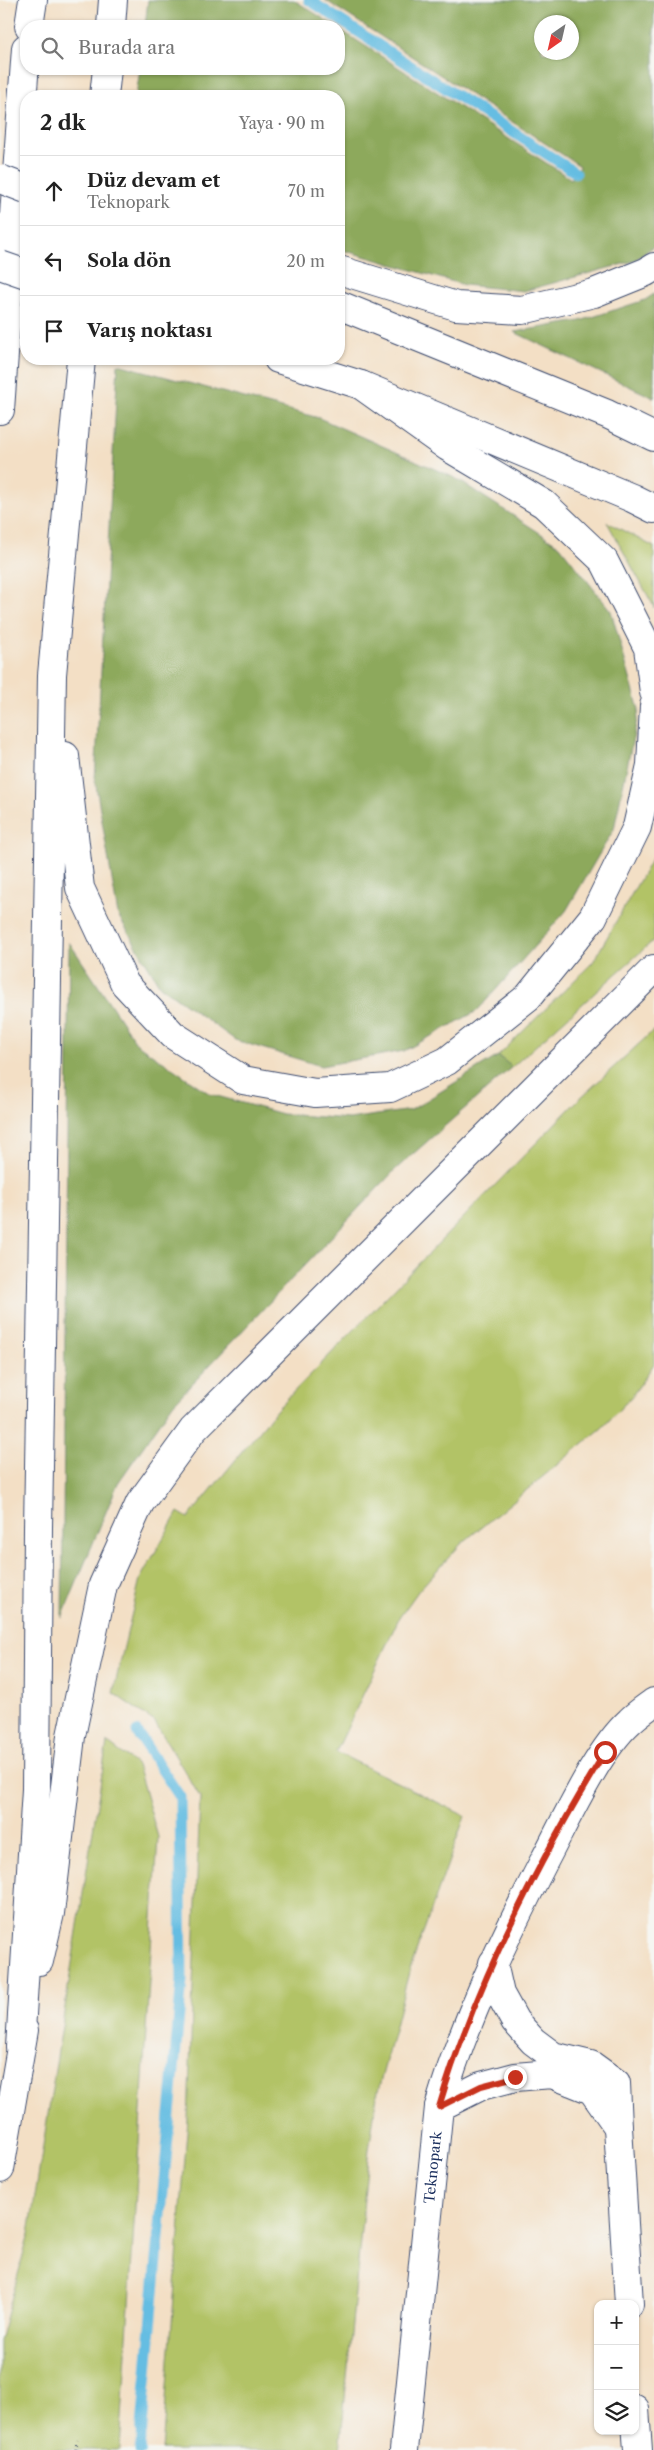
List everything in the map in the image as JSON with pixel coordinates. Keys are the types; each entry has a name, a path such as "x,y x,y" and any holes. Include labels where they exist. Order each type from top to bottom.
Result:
{"main road":[{"path":"30,20 33,0"},
{"path":"111,20 113,0"},
{"path":"23,90 24,75"},
{"path":"105,90 106,75"},
{"path":"0,410 20,132"},
{"path":"0,180 20,187"},
{"path":"0,265 20,272"},
{"path":"345,272 456,306 522,310 594,293 654,267"},
{"path":"345,307 589,407 654,437"},
{"path":"20,2047 36,1789 38,1528 52,675 80,365"},
{"path":"297,365 361,385 632,498 654,509"},
{"path":"361,385 448,447 544,504 604,561 648,648 654,692"},
{"path":"52,675 66,761 80,888 125,984 173,1035 243,1080 315,1093 390,1088 447,1061 528,997 593,917 637,827 651,765 654,706"},
{"path":"0,2169 20,2047 50,1913 71,1736 103,1585 140,1503 193,1430 654,969"},
{"name":"Teknopark","path":"404,2450 439,2107 462,2034 493,1963 577,1798 600,1760 629,1722 654,1702"},
{"path":"493,1963 500,1994 515,2021 533,2041 553,2056 591,2065 616,2083 629,2300"},
{"path":"439,2107 481,2086 515,2077 552,2074 592,2090 618,2127"},
{"path":"637,2435 638,2450"}],"path":[{"path":"76,2450 77,2440"}],"green space":[{"path":"148,0 294,0 326,20 146,20"},
{"path":"325,0 654,0 654,246 634,261 524,291 464,285 345,251 345,90 137,90 139,75 345,75 345,33 571,179 580,166"},
{"path":"654,294 654,398 514,332 580,321 645,300"},
{"path":"118,365 319,418 455,478 560,546 611,611 639,710 614,829 566,911 477,1011 404,1051 321,1066 235,1040 160,986 118,915 95,780"},
{"path":"607,522 654,547 654,608 653,605"},
{"path":"654,855 654,940 512,1067 498,1056 593,962"},
{"path":"69,942 137,1044 210,1094 282,1114 349,1119 411,1110 498,1056 512,1067 396,1169 173,1404 118,1483 62,1618"},
{"path":"654,1030 654,1364 632,1396 602,1428 461,1544 419,1590 399,1618 336,1752 465,1816 409,1972 377,2095 368,2157 340,2450 162,2450 188,2119 200,1797 155,1722 113,1693 140,1579 178,1512 188,1518 278,1408 577,1101"},
{"path":"107,1742 137,1765 158,1837 120,2450 0,2450 0,2341 29,2234"}],"waterway":[{"path":"309,0 340,20"},
{"path":"345,23 576,173"},
{"path":"137,1732 180,1797 182,1980 140,2450"}],"route":[{"path":"515,2077 481,2086 439,2107 462,2034 493,1963 577,1798 605,1752"}]}
